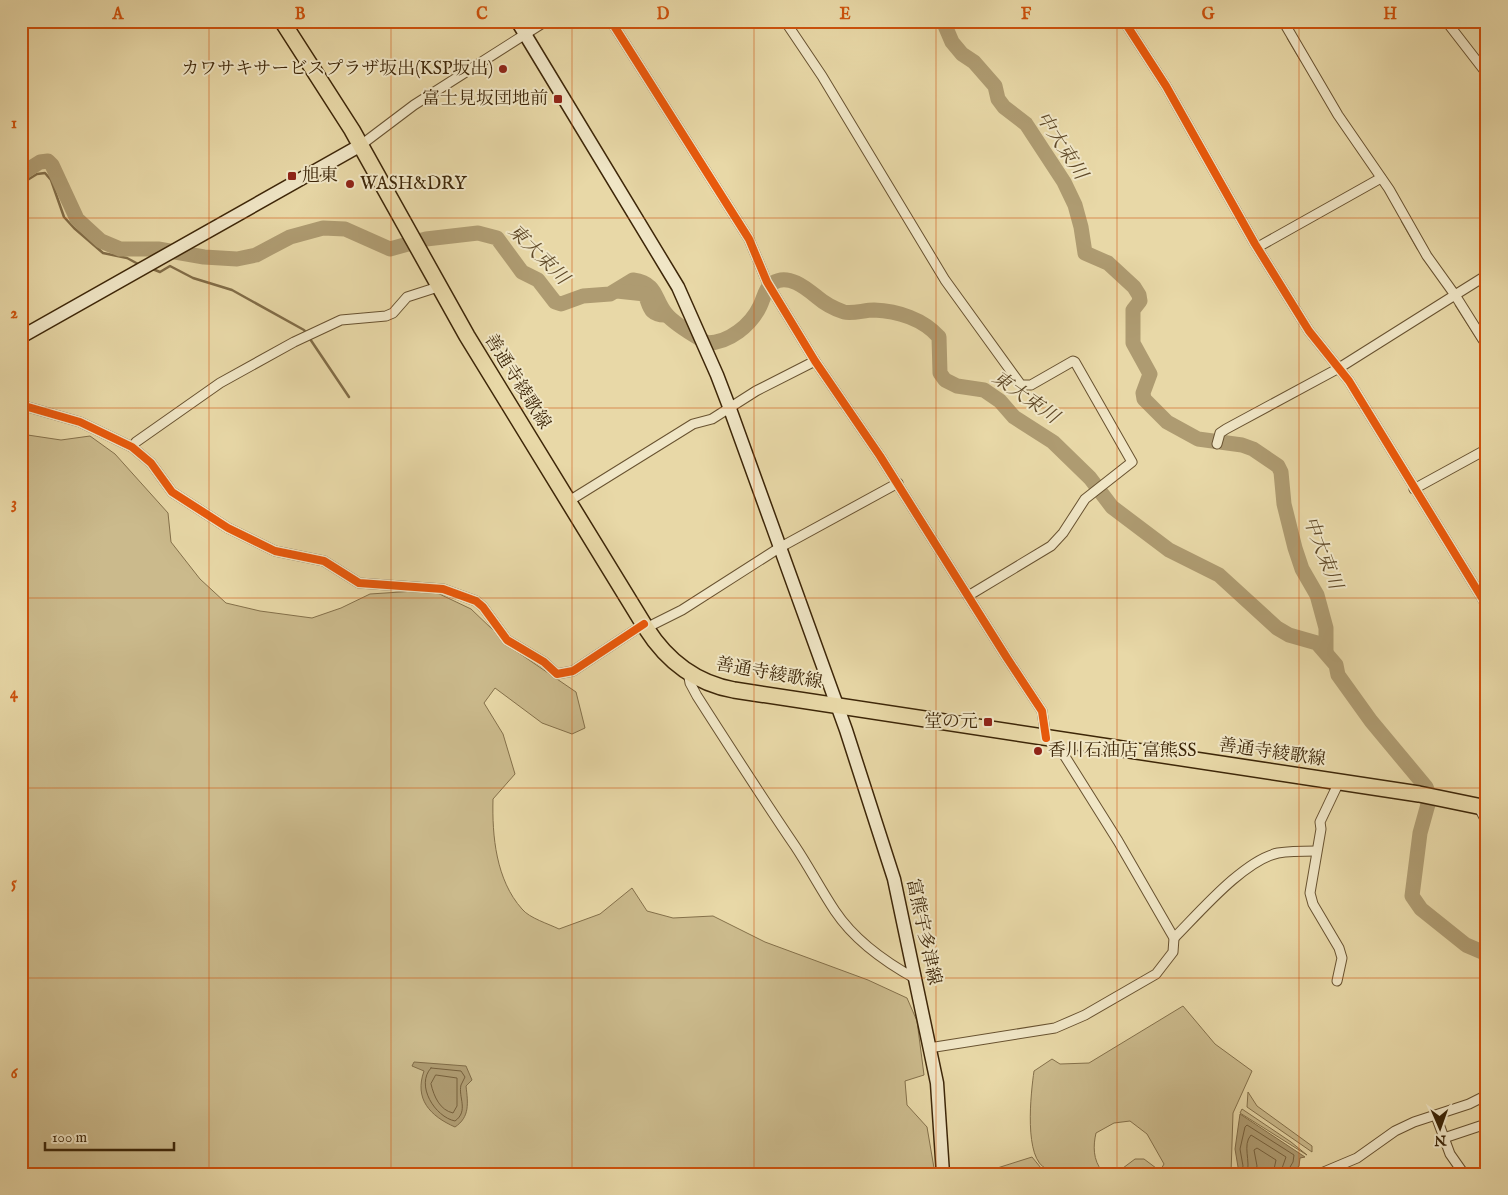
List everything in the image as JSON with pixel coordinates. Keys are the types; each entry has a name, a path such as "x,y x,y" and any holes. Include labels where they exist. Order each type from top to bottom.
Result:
{"main road":[{"name":"善通寺綾歌線","path":"282,21 361,145 411,234 438,287 645,626 672,661 688,672 712,686 1419,794 1482,807"}],"street":[{"name":"富熊宇多津線","path":"517,21 678,287 707,351 730,409 837,705 894,879 936,1083 943,1174"},
{"path":"21,337 186,246 361,145 414,105 546,21"},
{"path":"612,21 748,238 767,282 815,361 898,484 1042,711 1050,739 1118,841 1174,938 1173,952 1156,974 1085,1015 1055,1028 930,1048"},
{"path":"785,21 822,76 945,280 1021,385 1031,385 1073,360 1132,462 1085,499 1063,533 1051,546 968,596"},
{"path":"1124,21 1166,86 1258,247 1309,331 1339,368 1487,606"},
{"path":"1283,21 1338,115 1379,179 1390,189 1427,256 1487,346"},
{"path":"1446,21 1487,74"},
{"path":"1258,247 1379,179"},
{"path":"1217,442 1226,429 1339,368 1487,275"},
{"path":"132,447 136,442 220,383 309,336 341,320 386,316 393,313 407,297 438,287"},
{"path":"569,501 693,424 712,419 756,391 815,361"},
{"path":"21,405 80,422 132,447 151,463 172,492 228,528 275,551 324,561 359,583 443,589 466,596 483,607 507,640 544,662 557,674 572,671 645,626 689,606 779,548 898,484"},
{"path":"1414,489 1487,449"},
{"path":"688,672 690,683 697,696 762,798 796,846 835,912 855,936 886,962 916,979"},
{"path":"1337,981 1342,958 1340,948 1313,904 1310,893 1316,851 1322,828 1320,822 1339,782"},
{"path":"1482,807 1487,822"},
{"path":"1174,938 1214,897 1262,859 1278,853 1316,851"},
{"path":"1319,1174 1356,1158 1401,1128 1469,1104 1487,1095"},
{"path":"1436,1116 1450,1154 1464,1174"},
{"path":"1444,1138 1486,1124"}],"shaded area":[{"path":"21,434 61,440 90,436 115,454 168,513 171,542 200,579 226,603 260,611 312,618 341,608 370,594 431,590 471,609 513,649 576,692 585,728 572,734 542,723 495,688 484,703 503,734 515,774 493,799 493,828 497,857 506,885 522,909 529,915 559,929 600,914 632,888 647,911 673,918 713,916 765,942 868,980 907,998 917,1021 924,1075 905,1081 907,1105 927,1127 934,1168 929,1174 21,1174"},
{"path":"1183,1006 1215,1044 1252,1071 1233,1113 1231,1174 1048,1174 1047,1169 1039,1163 1034,1153 1032,1140 1030,1109 1034,1071 1052,1059 1060,1064 1089,1063","holes":["1130,1121 1147,1134 1164,1164 1160,1171 1144,1159 1135,1159 1123,1168 1102,1171 1094,1153 1096,1133 1114,1123"]},
{"path":"1248,1092 1257,1106 1312,1146 1312,1152 1247,1107"},
{"path":"1242,1109 1291,1142 1307,1155 1240,1113"},
{"path":"1032,1157 1041,1168 1021,1174 990,1174 991,1170"}],"water":[{"path":"414,1062 466,1066 472,1080 466,1086 467,1109 463,1119 455,1127 438,1118 426,1105 421,1090 424,1071 412,1066"},
{"path":"1240,1114 1305,1157 1300,1158 1299,1166 1290,1174 1236,1174 1238,1167 1235,1149"}],"waterway":[{"name":"中大束川","path":"943,21 952,42 962,54 974,62 995,86 998,99 1004,107 1026,124 1064,182 1075,205 1085,253 1108,263 1134,287 1139,295 1140,301 1133,310 1133,343 1150,374 1143,393 1144,399 1167,422 1198,439 1242,445 1253,449 1278,466 1281,472 1284,504 1295,548 1302,569 1317,595 1326,628 1326,651"},
{"path":"1288,38 1301,60"},
{"name":"東大束川","path":"21,174 40,162 48,161 52,165 77,219 101,241 120,249 158,249 204,257 237,259 256,255 290,237 323,228 345,229 390,249 426,239 478,233 497,238 522,272 538,280 555,302 561,304 583,296 610,294 633,280 641,282 651,289 671,319 707,343 723,340 745,326 756,313 766,290 770,285 779,280 796,283 826,304 844,312 883,311 901,314 918,321 939,337 940,373 945,380 957,386 984,390 1000,401 1014,417 1053,442 1090,478 1112,507 1169,550 1219,575 1277,628 1289,635 1317,643 1336,665 1338,675 1371,721 1426,787 1430,797 1420,833 1412,896 1421,909 1466,945 1487,954"},
{"path":"21,184 37,174 45,173 51,180 64,217 74,228 103,253 127,258 140,265"},
{"path":"1402,221 1418,249"},
{"path":"150,268 160,272 170,266 193,278 232,290 304,330 349,397"},
{"path":"617,291 645,294 653,312 667,315"},
{"path":"1456,305 1479,341"},
{"path":"1483,347 1487,353"}],"cycle path":[{"path":"611,21 749,239 767,282 815,361 880,456 1042,711 1046,738"},
{"path":"1124,21 1166,86 1255,244 1309,331 1349,381 1487,606"},
{"path":"21,405 80,422 132,447 151,463 172,492 228,528 275,551 324,561 359,583 443,589 476,601 483,607 507,640 544,662 557,674 573,671 644,624"}],"place":[{"name":"カワサキサービスプラザ坂出(KSP坂出)","path":"503,69"},
{"name":"富士見坂団地前","path":"558,99"},
{"name":"旭東","path":"292,176"},
{"name":"WASH&DRY","path":"350,184"},
{"name":"堂の元","path":"988,722"},
{"name":"香川石油店 富熊SS","path":"1038,751"}]}
